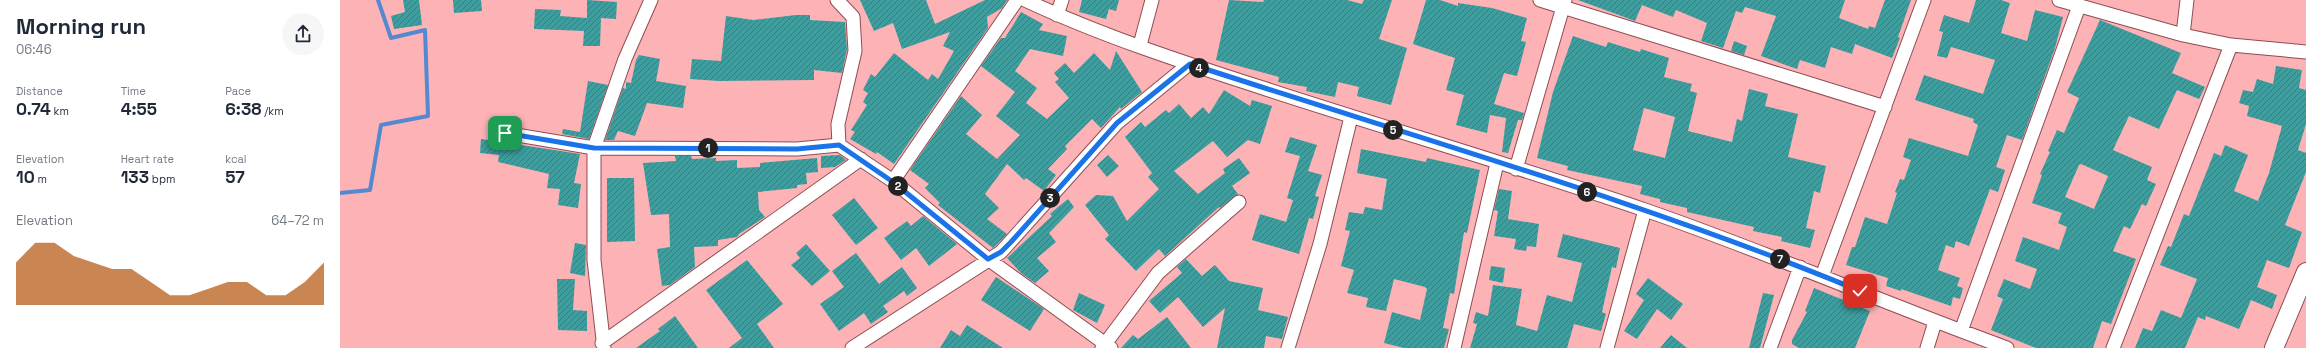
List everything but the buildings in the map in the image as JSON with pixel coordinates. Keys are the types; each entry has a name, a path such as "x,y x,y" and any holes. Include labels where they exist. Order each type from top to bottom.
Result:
{"street":[{"path":"651,0 625,59 594,148 594,260 603,346 861,159"},
{"path":"837,0 854,18 855,51 838,124 839,145"},
{"path":"893,182 1017,0"},
{"path":"1025,0 1057,15 1190,64 1351,117 1645,210 1800,266 1935,322 2007,348"},
{"path":"1057,15 1062,0"},
{"path":"1140,45 1152,0"},
{"path":"1540,0 1564,3 1885,107"},
{"path":"1822,276 1924,0"},
{"path":"2059,0 2183,35 2231,45 2306,52"},
{"path":"2183,35 2187,0"},
{"path":"1516,169 1564,3"},
{"path":"1961,331 2080,6"},
{"path":"2113,348 2231,45"},
{"path":"852,348 1001,252 1117,123 1190,64"},
{"path":"1288,348 1320,244 1351,117"},
{"path":"505,133 594,148 797,149 839,145 893,182 988,259 1106,346 1158,273 1239,202"},
{"path":"1454,348 1496,163"},
{"path":"1607,348 1645,210"},
{"path":"1770,348 1800,266"},
{"path":"2274,348 2306,272"},
{"path":"1928,348 1935,322"}],"waterway":[{"path":"340,193 370,190 381,125 428,116 425,30 391,38 378,0"}],"route":[{"path":"505,133 594,148 797,149 839,145 893,182 988,259 1001,252 1011,242 1117,123 1190,64 1351,117 1645,210 1800,266 1860,291"}]}
